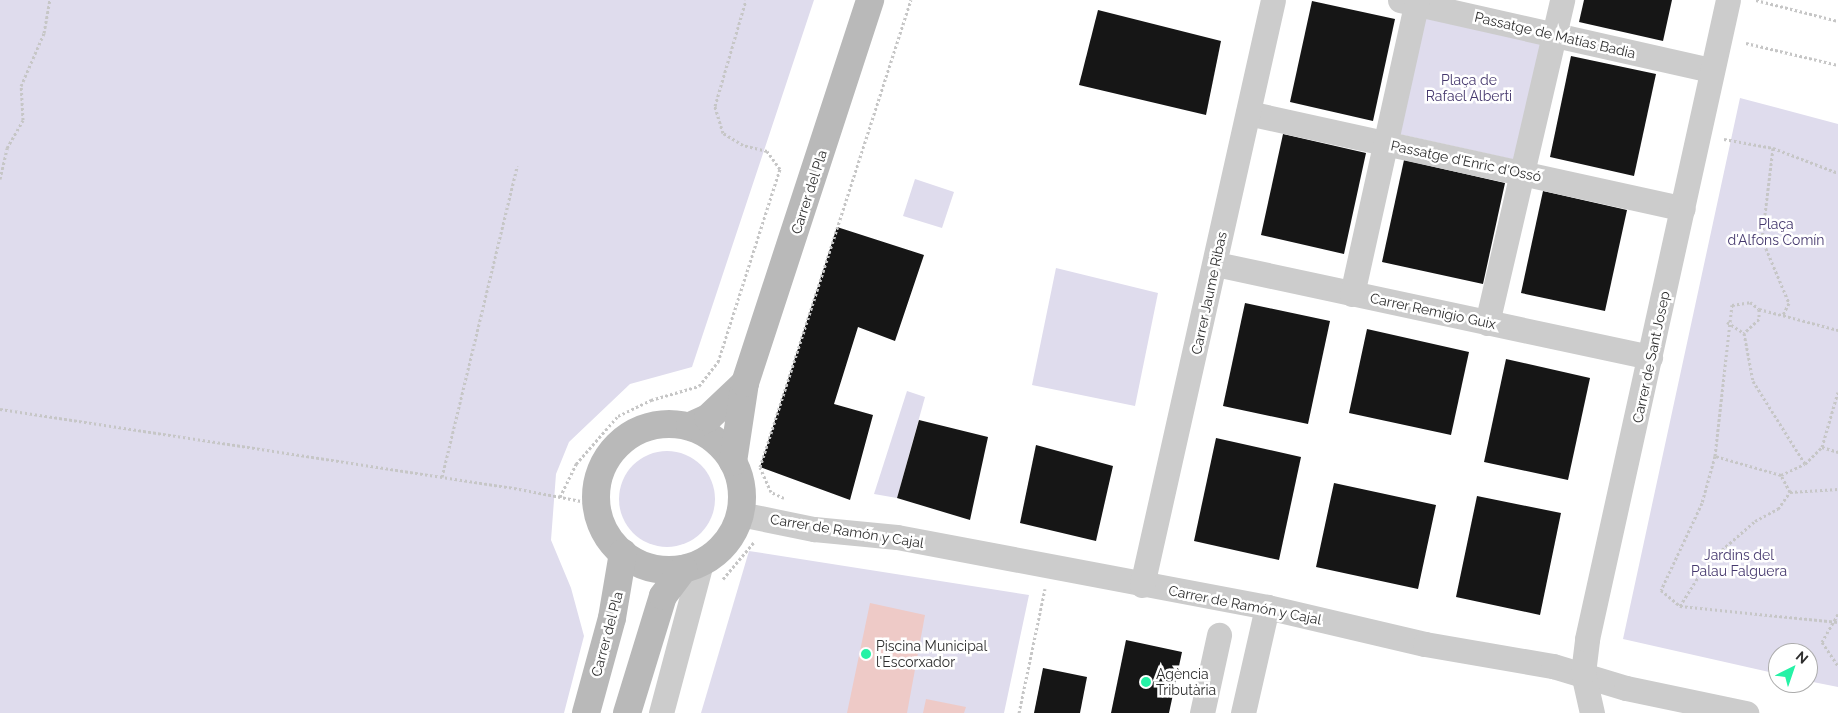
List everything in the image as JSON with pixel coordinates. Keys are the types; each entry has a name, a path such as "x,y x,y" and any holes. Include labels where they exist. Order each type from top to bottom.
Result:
{"main road":[{"name":"Carrer del Pla","path":"733,462 745,383 870,0"},
{"name":"Carrer del Pla","path":"690,426 708,418 745,383"},
{"path":"627,713 663,596 692,566 724,546 740,514 741,484 733,462 718,442 690,426 649,426 621,440 599,474 596,504 602,526 622,554 651,568 692,566"},
{"name":"Carrer del Pla","path":"586,713 614,608 622,554"}],"street":[{"name":"Carrer Jaume Ribas","path":"1142,585 1216,264 1273,0"},
{"path":"1488,323 1562,0"},
{"name":"Carrer de Sant Josep","path":"1592,713 1584,674 1711,70 1728,0"},
{"path":"1352,294 1411,1"},
{"name":"Passatge de Matías Badia","path":"1411,1 1711,70"},
{"name":"Passatge d'Enric d'Ossó","path":"1248,113 1683,209"},
{"name":"Carrer Remigio Guix","path":"1216,264 1650,358"},
{"name":"Carrer de Ramón y Cajal","path":"740,514 781,513 1049,569 1267,607 1425,644 1584,674 1626,688 1746,713"},
{"path":"661,713 692,566"},
{"path":"1243,713 1267,607"},
{"path":"1202,713 1219,635"}],"path":[{"path":"0,179 7,148 23,120 21,86 44,33 50,0"},
{"path":"560,497 588,448 618,416 651,400 699,386 718,362 780,169 767,151 743,145 723,133 714,106 746,0"},
{"path":"718,585 754,543 778,530 784,496 771,492 760,467 911,0"},
{"path":"1756,0 1838,21"},
{"path":"1746,43 1838,65"},
{"path":"1724,139 1772,148 1838,173"},
{"path":"1772,148 1762,239 1789,303 1783,315"},
{"path":"442,477 517,166"},
{"path":"1838,330 1758,309 1741,301 1732,305 1727,322 1715,456 1702,503 1661,590 1680,606 1838,622"},
{"path":"1744,334 1759,319 1758,309"},
{"path":"1727,322 1744,334 1752,381 1804,464"},
{"path":"1715,456 1781,475 1804,464 1822,447 1838,392"},
{"path":"0,409 442,477 596,504"},
{"path":"1822,447 1838,452"},
{"path":"1781,475 1790,492"},
{"path":"1790,492 1838,489"},
{"path":"1680,606 1707,563 1756,520 1778,509 1790,492"},
{"path":"1019,713 1049,569"},
{"path":"1838,614 1832,620 1822,642 1838,666"}],"green space":[{"path":"0,0 814,0 692,367 630,384 569,442 556,474 551,540 571,588 584,636 564,713 0,713"},
{"name":"Plaça de Rafael Alberti","path":"1422,16 1543,42 1516,160 1394,133"},
{"name":"Jardins del Palau Falguera","path":"1740,98 1838,124 1838,687 1818,683 1818,643 1768,643 1768,672 1623,639"},
{"path":"915,179 954,192 942,228 903,216"},
{"path":"1056,268 1158,293 1135,406 1032,385"},
{"path":"907,391 925,397 897,498 874,494"},
{"path":"667,451 685,454 701,465 712,481 715,499 712,517 701,533 685,544 667,547 649,544 633,533 622,517 619,499 622,481 633,465 649,454"},
{"name":"Piscina Municipal l'Escorxador","path":"749,551 1029,595 1004,713 701,713"}],"shaded area":[{"path":"870,603 925,615 907,713 847,713"},
{"path":"926,699 966,707 964,713 923,713"}],"building":[{"path":"1584,0 1672,0 1663,41 1579,22"},
{"path":"1312,1 1395,19 1373,121 1290,102"},
{"path":"1098,10 1221,41 1206,115 1079,85"},
{"path":"1571,56 1656,74 1634,176 1550,157"},
{"path":"1283,134 1366,153 1344,254 1261,235"},
{"path":"1404,160 1505,183 1483,284 1382,262"},
{"path":"1543,191 1627,210 1605,311 1521,293"},
{"path":"837,227 924,255 895,341 858,327 834,404 873,415 850,500 760,467"},
{"path":"1245,303 1330,321 1308,424 1223,406"},
{"path":"1367,329 1469,352 1451,435 1349,413"},
{"path":"1506,359 1590,378 1568,480 1484,462"},
{"path":"919,420 988,437 970,520 897,498"},
{"path":"1216,438 1301,457 1279,560 1194,541"},
{"path":"1036,445 1113,466 1096,541 1020,523"},
{"path":"1334,483 1436,505 1418,589 1316,567"},
{"path":"1477,496 1561,513 1540,615 1456,597"},
{"name":"Agència Tributària","path":"1126,640 1182,652 1169,713 1111,713"},
{"path":"1043,668 1087,677 1080,713 1034,713"}],"place":[{"name":"Piscina Municipal l'Escorxador","path":"866,654"},
{"name":"Agència Tributària","path":"1146,682"}],"park label":[{"name":"Plaça d'Alfons Comín","path":"1776,232"}]}
